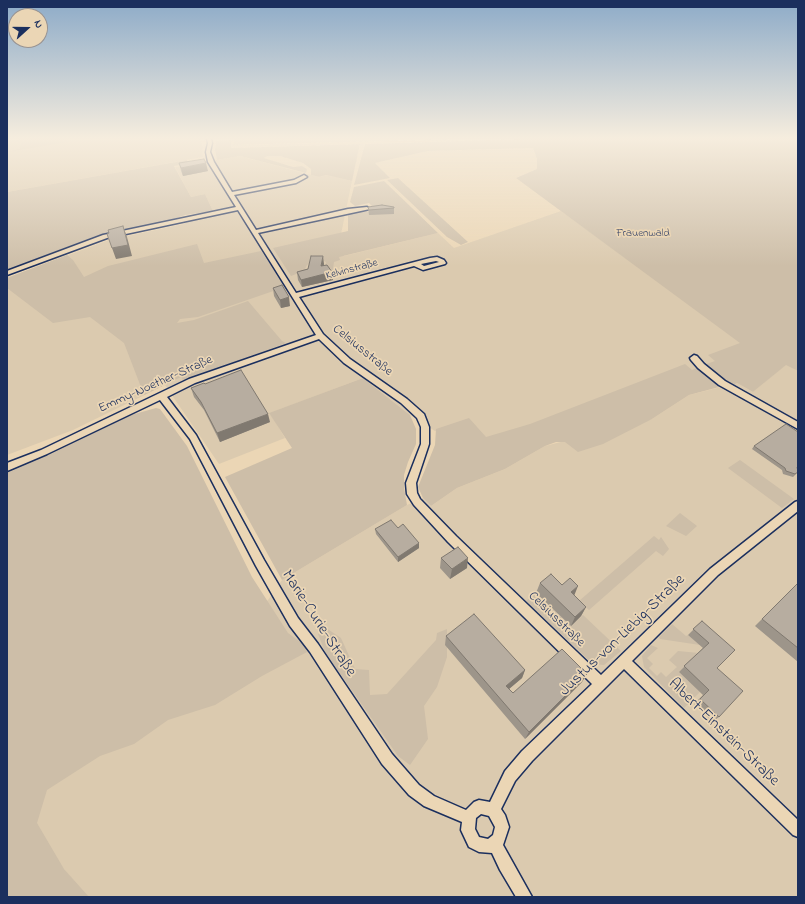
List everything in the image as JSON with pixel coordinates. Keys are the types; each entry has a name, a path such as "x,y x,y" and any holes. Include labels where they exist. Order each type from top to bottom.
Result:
{"street":[{"name":"Celsiusstraße","path":"222,181 320,336 347,361 404,401 421,416 425,427 425,444 411,483 412,494 417,502 452,539 600,683"},
{"path":"230,194 295,181"},
{"path":"7,273 105,236 238,208"},
{"path":"254,232 348,210 367,209"},
{"name":"Kelvinstraße","path":"294,296 415,264"},
{"name":"Emmy-Noether-Straße","path":"7,467 44,452 161,395 238,364 320,336"},
{"path":"694,358 701,366 722,383 798,426"},
{"name":"Marie-Curie-Straße","path":"161,395 193,437 260,563 294,622 314,648 387,759 414,790 430,801 469,818"},
{"name":"Justus-von-Liebig-Straße","path":"493,810 510,776 527,756 714,572 798,505"},
{"name":"Albert-Einstein-Straße","path":"624,660 798,830"},
{"path":"479,807 493,810 502,827 499,839 495,844 485,847 474,842 468,830 469,818 471,813 479,807"},
{"path":"495,844 505,865 525,897"}],"shaded area":[{"path":"7,181 68,181 7,192"},
{"name":"Frauenwald","path":"183,181 352,181 338,249 344,256 438,233 454,248 561,211 745,344 718,362 531,426 485,438 468,420 435,431 410,415 363,378 270,413 285,438 219,464 165,385 73,430 7,455 7,278 109,240 184,224 182,217 213,211 205,194 191,197"},
{"path":"786,364 798,371 798,897 86,897 7,798 268,600 282,580 407,505 423,498 431,506 457,488 505,469 545,446 652,419 689,395 737,383 753,392"}],"green space":[{"path":"68,181 182,181 191,197 205,194 213,211 185,215 174,219 96,236 7,270 7,192"},
{"path":"355,181 374,181 354,185"},
{"path":"384,181 438,233 339,257 340,260 334,262 331,272 324,271 326,262 322,260 311,262 307,265 304,271 291,276 273,248 348,231 348,212 368,212 374,208 369,203 355,206 350,202 354,187"},
{"path":"388,181 401,181 468,242 461,245 447,237"},
{"path":"520,181 798,181 798,371 786,365 753,392 737,383 733,385 729,384 704,365 715,361 708,355 740,343"},
{"path":"197,244 204,263 261,251 285,287 198,317 180,319 177,323 194,320 248,301 282,341 286,343 184,381 181,377 144,395 124,343 90,317 53,323 7,288 7,278 67,255 73,260 84,277 108,266"},
{"path":"685,364 692,370 699,367 723,386 689,395 652,419 603,444 578,452 565,442 556,442 545,446 505,469 457,488 431,506 423,498 418,487 435,445 436,429 469,418 486,437 530,424"},
{"path":"363,378 410,415 416,429 416,444 404,475 404,488 407,505 282,580 225,477 292,448 269,413"},
{"path":"156,408 160,409 187,446 252,577 288,633 303,644 307,652 262,676 215,705 168,720 134,744 100,756 47,790 37,823 64,869 89,897 7,897 7,473 55,452 131,415"},
{"path":"740,460 794,499 782,508 728,468"},
{"path":"680,513 697,526 686,536 666,526"},
{"path":"654,536 659,540 661,537 669,549 663,556 656,551 589,610 579,601"},
{"path":"536,593 571,626 583,615 621,651 604,665 593,664 526,601"},
{"path":"672,624 700,645 660,639 659,637"},
{"path":"326,628 341,638 355,669 369,670 370,695 387,694 436,640 437,633 447,629 447,657 437,687 424,706 428,739 410,765 398,756 325,652 318,634"},
{"path":"651,645 658,648 647,658 653,664 649,668 657,676 661,672 666,677 677,667 669,660 678,651 699,653 679,672 700,692 684,708 644,667 642,656"}],"building":[{"path":"382,205 394,208 369,210 368,207"},
{"path":"123,226 128,245 112,248 107,234 109,233 108,230"},
{"path":"311,256 323,256 321,266 327,265 332,272 301,280 297,272 308,269"},
{"path":"282,285 289,297 280,300 273,288"},
{"path":"241,370 268,414 217,433 201,402 191,388"},
{"path":"786,424 798,432 798,472 795,474 786,471 785,468 754,446"},
{"path":"391,520 398,528 403,524 419,543 398,557 375,529"},
{"path":"458,547 468,558 452,569 441,558"},
{"path":"551,574 562,585 570,578 578,586 571,592 586,607 575,617 540,583"},
{"path":"798,583 798,648 762,619"},
{"path":"474,614 525,670 506,686 513,693 562,649 587,674 529,732 446,636"},
{"path":"702,621 735,650 717,668 743,691 719,717 700,699 709,690 684,666 709,643 693,629"}]}
